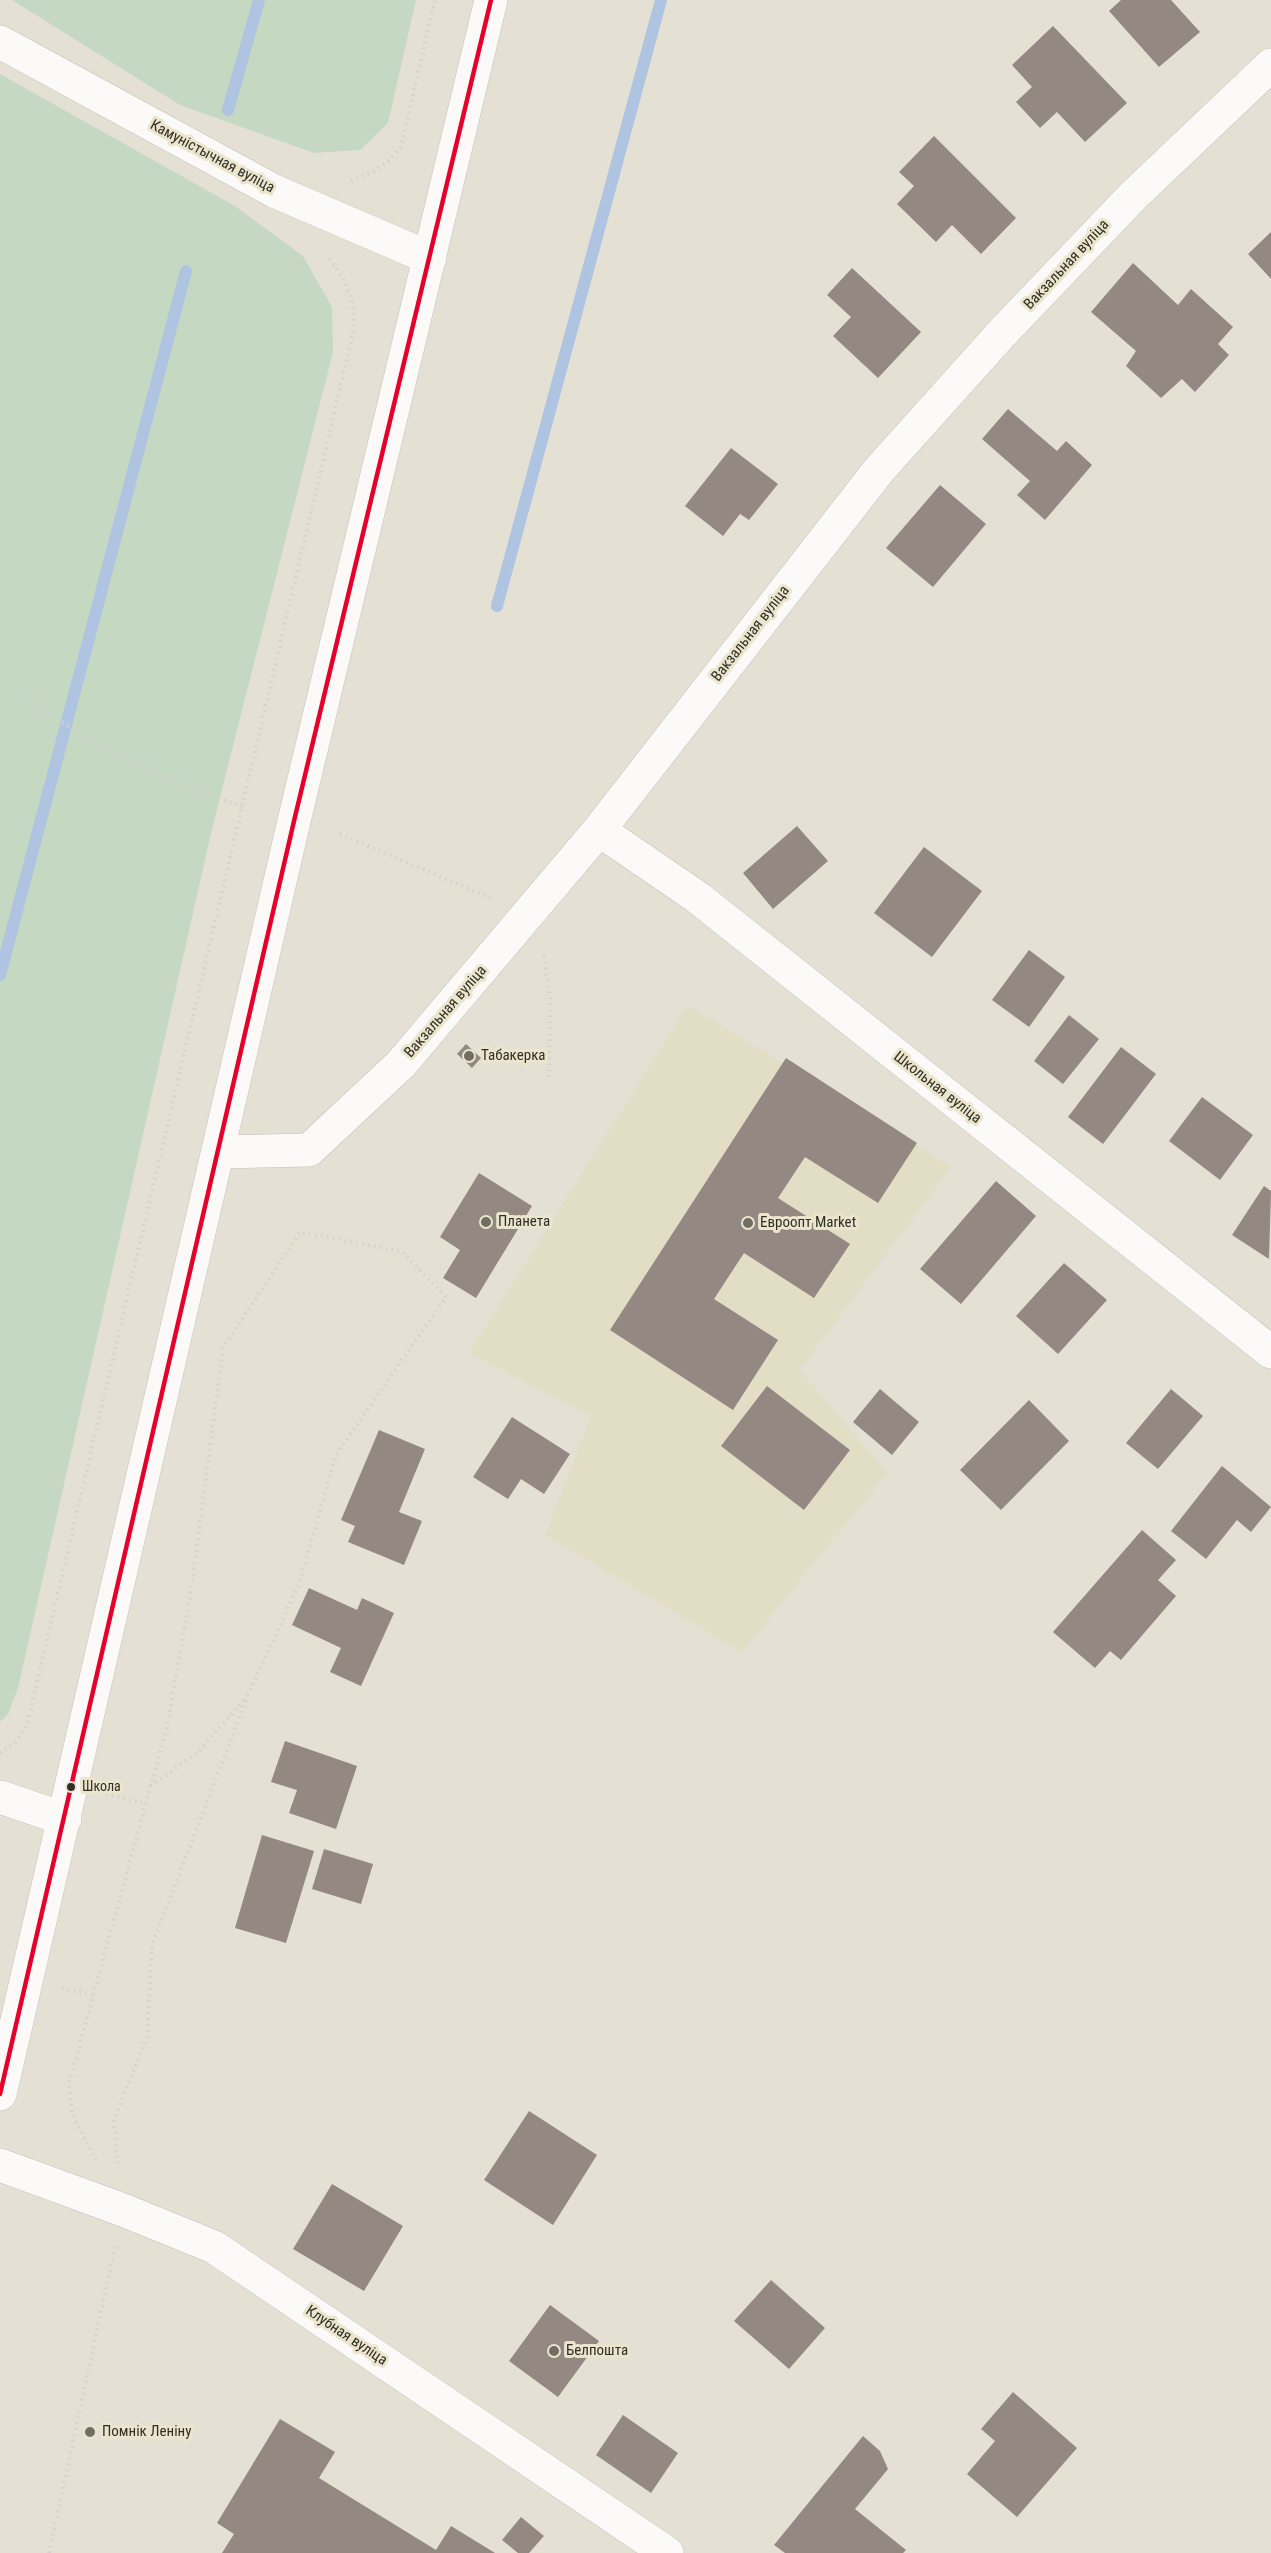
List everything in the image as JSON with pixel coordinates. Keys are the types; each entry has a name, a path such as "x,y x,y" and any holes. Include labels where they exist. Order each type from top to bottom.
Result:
{"street":[{"path":"0,2094 294,821 491,0"},
{"name":"Камуністычная вуліца","path":"0,42 274,191 430,258"},
{"name":"Вакзальная вуліца","path":"219,1152 309,1150 401,1065 599,830 879,470 1002,333 1133,196 1271,65"},
{"name":"Школьная вуліца","path":"599,830 706,904 1271,1352"},
{"path":"0,1797 65,1819"},
{"name":"Клубная вуліца","path":"0,2165 123,2210 214,2247 628,2542 667,2553"}],"path":[{"path":"346,182 373,172 400,147 435,0"},
{"path":"0,1753 16,1741 27,1725 355,324 352,302 344,280 326,254"},
{"path":"0,686 80,733 152,771 242,807"},
{"path":"340,834 500,902"},
{"path":"544,954 550,998 549,1079"},
{"path":"49,2553 123,2210 114,2120 147,2037 152,1945 248,1695 299,1584 336,1455 446,1297 400,1251 300,1232 223,1348 191,1591 167,1727 69,2083 72,2114 123,2210"},
{"path":"151,1786 199,1751 248,1695"}],"shaded area":[{"path":"688,1005 951,1167 800,1370 887,1473 742,1652 545,1535 591,1416 469,1353"}],"green space":[{"path":"12,0 416,0 388,123 360,150 314,153 180,105"},
{"path":"0,74 235,206 303,256 332,307 333,352 212,829 18,1688 8,1714 0,1722"}],"building":[{"path":"1121,0 1171,0 1200,32 1159,67 1109,11"},
{"path":"1053,26 1127,103 1085,142 1057,112 1040,128 1016,102 1032,87 1012,65"},
{"path":"934,136 1016,218 981,254 952,225 936,242 897,204 914,186 899,172"},
{"path":"1271,232 1271,279 1248,254"},
{"path":"1133,263 1178,305 1191,289 1233,327 1218,344 1229,355 1195,392 1182,379 1161,398 1126,366 1136,351 1091,312"},
{"path":"852,268 921,332 878,378 833,336 851,317 827,295"},
{"path":"1008,409 1057,451 1066,441 1092,465 1045,520 1017,495 1030,481 982,439"},
{"path":"731,448 778,484 749,520 740,514 723,536 685,506"},
{"path":"940,485 986,524 933,587 886,548"},
{"path":"797,826 828,861 773,909 743,873"},
{"path":"924,847 982,891 932,957 874,913"},
{"path":"1029,950 1065,977 1029,1027 992,1000"},
{"path":"1069,1015 1099,1039 1063,1084 1034,1061"},
{"name":"Табакерка","path":"466,1044 481,1058 472,1068 457,1054"},
{"path":"1121,1047 1156,1074 1103,1144 1068,1117"},
{"name":"Евроопт Market","path":"786,1058 917,1143 878,1203 805,1157 778,1198 850,1244 814,1298 744,1253 714,1299 778,1340 733,1410 610,1330"},
{"path":"1202,1097 1253,1135 1220,1180 1169,1141"},
{"name":"Планета","path":"479,1173 532,1206 476,1298 443,1278 460,1250 440,1237"},
{"path":"996,1181 1036,1216 961,1304 920,1269"},
{"path":"1264,1186 1271,1191 1269,1259 1232,1235"},
{"path":"1064,1263 1107,1300 1058,1354 1016,1316"},
{"path":"767,1386 850,1450 804,1510 721,1446"},
{"path":"880,1389 919,1422 892,1455 853,1422"},
{"path":"1171,1389 1203,1416 1158,1469 1126,1443"},
{"path":"1029,1400 1069,1441 1001,1510 960,1470"},
{"path":"512,1417 570,1454 544,1494 521,1479 508,1499 473,1477"},
{"path":"379,1430 425,1449 399,1512 422,1521 404,1565 348,1542 355,1526 341,1520"},
{"path":"1222,1466 1271,1507 1251,1532 1237,1520 1206,1559 1171,1531"},
{"path":"1142,1530 1176,1560 1158,1580 1176,1596 1121,1660 1110,1651 1095,1668 1053,1632"},
{"path":"309,1588 357,1610 362,1598 394,1613 361,1686 330,1672 341,1648 292,1625"},
{"path":"285,1741 357,1766 336,1829 289,1813 297,1790 271,1782"},
{"path":"262,1835 314,1851 286,1943 235,1928"},
{"path":"324,1849 373,1864 361,1904 312,1889"},
{"path":"529,2111 597,2155 553,2225 484,2180"},
{"path":"332,2184 403,2226 364,2291 293,2249"},
{"path":"771,2280 825,2328 789,2369 734,2321"},
{"name":"Белпошта","path":"550,2305 599,2341 558,2397 509,2361"},
{"path":"1013,2392 1077,2448 1017,2517 967,2474 995,2441 981,2429"},
{"path":"623,2415 678,2453 651,2493 596,2455"},
{"path":"280,2419 335,2452 319,2478 436,2550 451,2526 495,2553 222,2553 234,2534 217,2523"},
{"path":"863,2436 880,2451 888,2469 855,2509 906,2550 903,2553 785,2553 774,2545"},
{"path":"521,2517 544,2536 529,2553 518,2553 502,2540"}],"waterway":[{"path":"228,110 259,0"},
{"path":"497,606 661,0"},
{"path":"0,975 186,271"}],"transit line":[{"path":"0,2094 294,821 491,0"}],"place":[{"name":"Табакерка","path":"469,1056"},
{"name":"Планета","path":"486,1222"},
{"name":"Евроопт Market","path":"748,1223"},
{"name":"Школа","path":"71,1787"},
{"name":"Белпошта","path":"554,2351"},
{"name":"Помнік Леніну","path":"90,2432"}]}
